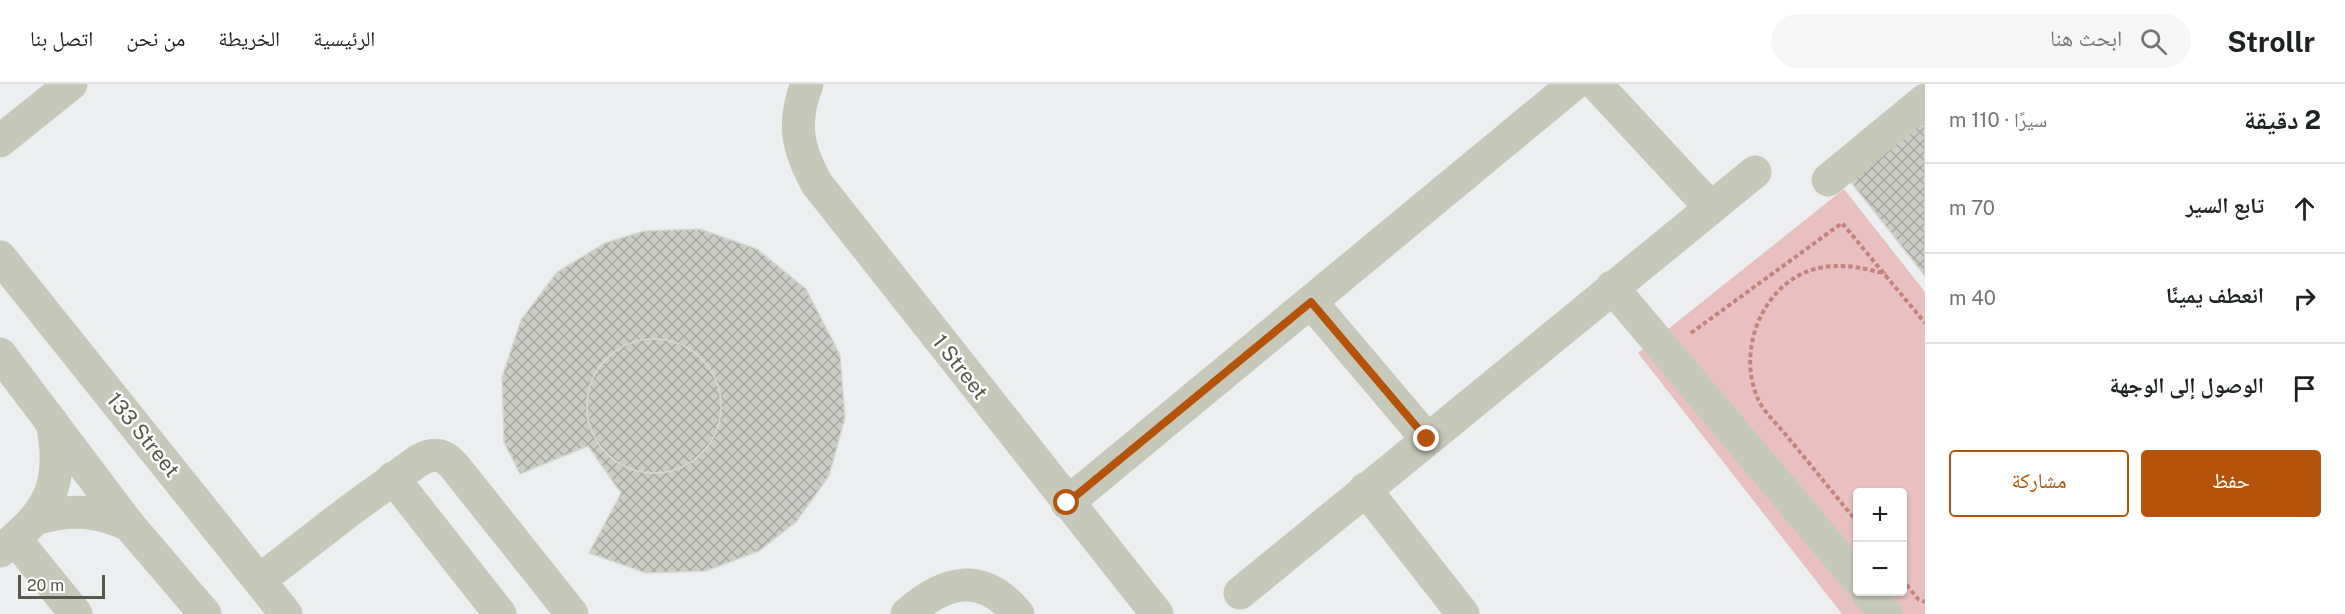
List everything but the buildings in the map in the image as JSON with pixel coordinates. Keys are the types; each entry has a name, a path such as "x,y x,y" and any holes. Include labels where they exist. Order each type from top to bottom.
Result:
{"street":[{"path":"0,141 71,84"},
{"path":"1067,503 1574,84"},
{"path":"1596,84 1711,207"},
{"name":"1 Street","path":"803,94 797,133 803,160 817,184 1157,614"},
{"path":"1828,180 1925,100"},
{"path":"1239,592 1755,172"},
{"name":"133 Street","path":"0,257 286,614"},
{"path":"1612,287 1853,575"},
{"path":"1311,302 1427,439"},
{"path":"0,354 129,525 205,614"},
{"path":"18,536 49,495 56,470 57,445 51,419"},
{"path":"260,580 393,478 428,455 438,455 448,459 572,614"},
{"path":"393,478 500,614"},
{"path":"1365,489 1462,614"},
{"path":"18,536 61,512 84,510 108,515 129,525"},
{"path":"18,536 76,614"},
{"path":"907,614 939,589 967,583 994,591 1018,614"},
{"path":"1871,596 1886,614"}],"path":[{"path":"1666,352 1842,223 1925,323"},
{"path":"1853,518 1758,400 1749,368 1753,334 1767,304 1791,281 1821,267 1854,265 1886,274"},
{"path":"1907,585 1918,599 1925,602"}],"shaded area":[{"path":"1844,189 1925,292 1925,614 1842,614 1638,353"}],"route":[{"path":"1067,503 1311,302 1427,439"}]}
